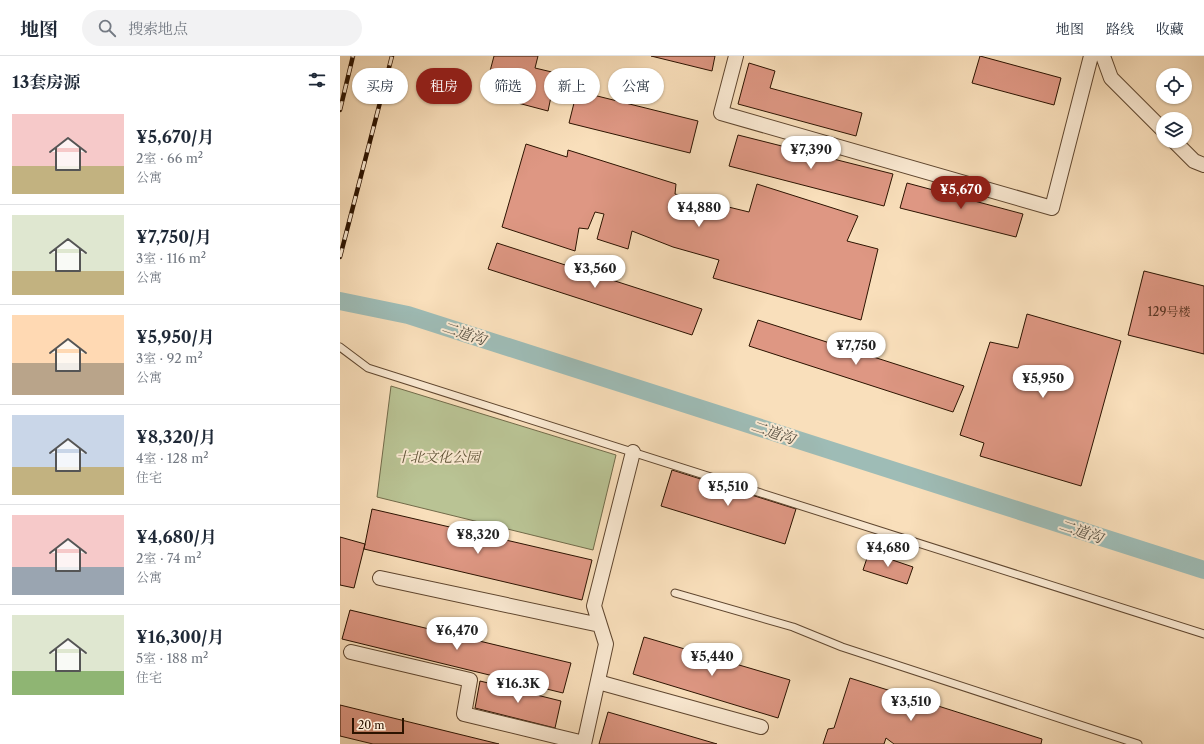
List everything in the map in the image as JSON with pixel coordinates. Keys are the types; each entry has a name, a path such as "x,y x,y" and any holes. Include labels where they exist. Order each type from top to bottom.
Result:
{"street":[{"path":"736,56 721,113 1052,208 1091,56"},
{"path":"1103,56 1112,78 1156,123"},
{"path":"1181,148 1194,161 1204,165"},
{"path":"351,652 470,680 464,714 584,744 606,644 594,606 633,452"},
{"path":"380,578 600,625"},
{"path":"598,682 761,727"}],"lane":[{"path":"340,347 368,368 1204,634"},
{"path":"675,593 793,627 842,646 1138,744"}],"green space":[{"name":"十北文化公园","path":"391,386 616,455 593,550 377,497"}],"building":[{"path":"494,56 538,56 535,68 491,68"},
{"path":"651,56 715,56 712,71"},
{"path":"980,56 1061,78 1054,105 972,83"},
{"path":"749,63 775,71 770,88 862,113 856,136 738,104"},
{"path":"536,68 544,70 544,104 549,104 548,111 522,104 536,104"},
{"path":"600,97 608,99 608,104 629,104 698,121 690,153 569,123 574,104 600,104"},
{"path":"738,135 893,174 884,206 729,166"},
{"path":"526,144 567,157 568,150 676,184 675,194 749,212 757,184 858,216 847,241 878,249 861,320 713,278 719,260 673,247 632,231 628,249 597,239 604,214 595,212 588,229 579,228 575,251 502,227"},
{"path":"907,183 1023,214 1016,237 900,208"},
{"path":"497,243 702,309 692,335 488,269"},
{"path":"1144,271 1204,286 1204,354 1128,335"},
{"path":"1027,314 1121,341 1081,486 980,456 984,443 960,435 990,342 1018,348"},
{"path":"758,320 964,386 953,412 749,346"},
{"path":"672,470 796,509 785,544 661,506"},
{"path":"372,509 592,560 582,600 364,549"},
{"path":"340,537 365,544 354,588 340,585"},
{"path":"869,552 913,567 907,584 863,570"},
{"path":"350,610 571,663 563,693 342,639"},
{"path":"644,637 790,680 778,718 633,674"},
{"path":"850,678 1042,739 1041,744 894,744 886,738 884,744 823,744 828,729 834,728"},
{"path":"480,681 561,701 555,728 475,708"},
{"path":"340,705 499,744 373,744 340,736"},
{"path":"608,712 717,744 599,744"}],"waterway":[{"name":"二道沟","path":"340,301 408,315 1204,570"}],"railway":[{"path":"340,110 353,56"},
{"path":"340,257 392,56"}]}
